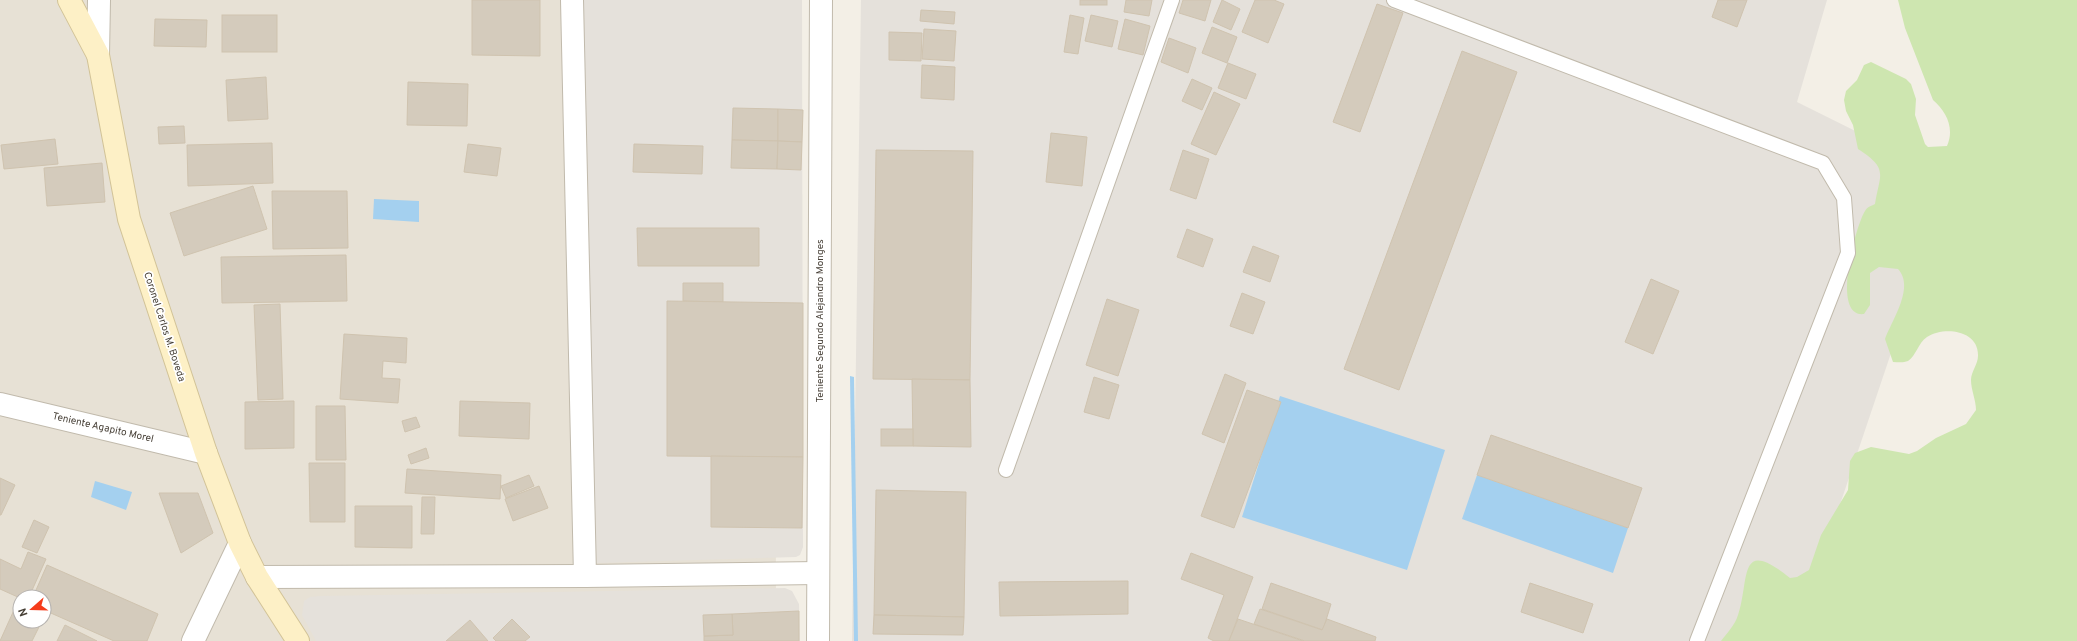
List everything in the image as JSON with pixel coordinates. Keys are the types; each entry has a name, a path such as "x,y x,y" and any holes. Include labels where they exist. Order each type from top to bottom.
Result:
{"street":[{"name":"Coronel Carlos M. Boveda","path":"69,0 98,55 129,220 206,453 240,542 257,577 298,641"},
{"path":"98,55 99,0"},
{"path":"572,0 585,576"},
{"name":"Teniente Segundo Alejandro Monges","path":"818,641 821,0"},
{"name":"Teniente Agapito Morel","path":"0,404 206,453"},
{"path":"193,641 240,542"},
{"path":"257,577 585,576 818,573"}],"lane":[{"path":"1006,470 1172,0"},
{"path":"1394,0 1823,163 1844,198 1848,253 1697,641"}],"shaded area":[{"path":"0,0 775,0 776,641 0,641"},
{"path":"584,0 802,0 803,547 800,555 796,557 597,563 589,554"},
{"path":"861,0 1827,0 1797,102 1950,178 1794,641 852,641"},
{"path":"785,588 792,591 799,604 800,641 316,641 302,615 304,601 310,597 320,596"}],"green space":[{"path":"1898,0 2077,0 2077,641 1721,641 1737,619 1742,602 1746,577 1749,567 1753,562 1761,561 1773,566 1790,578 1797,577 1809,570 1821,535 1848,490 1850,461 1855,453 1871,447 1909,454 1917,451 1936,438 1966,424 1976,410 1971,380 1977,362 1977,347 1967,336 1951,331 1934,334 1924,340 1911,359 1902,362 1893,362 1885,339 1897,313 1903,294 1903,276 1898,269 1879,267 1870,273 1870,305 1864,314 1854,311 1849,302 1847,287 1848,269 1856,234 1865,211 1875,204 1880,172 1874,162 1858,149 1853,125 1846,111 1844,100 1846,91 1857,80 1864,65 1871,62 1906,79 1911,84 1916,99 1915,115 1925,144 1928,147 1947,146 1950,133 1948,120 1942,109 1933,100 1905,28"}],"water":[{"path":"374,199 419,201 419,222 373,219"},
{"path":"850,376 854,377 858,641 854,641"},
{"path":"1280,396 1445,450 1407,570 1242,517"},
{"path":"1477,475 1628,528 1613,573 1462,519"},
{"path":"95,481 132,492 126,510 91,497"}],"building":[{"path":"472,0 540,0 540,56 472,55"},
{"path":"1080,0 1107,0 1107,5 1080,5"},
{"path":"1126,0 1152,0 1149,16 1124,12"},
{"path":"1183,0 1211,0 1205,21 1179,13"},
{"path":"1222,0 1240,9 1231,30 1213,22"},
{"path":"1255,0 1274,0 1284,4 1268,43 1242,32"},
{"path":"1718,0 1747,0 1737,27 1712,17"},
{"path":"1377,4 1403,13 1360,132 1333,122"},
{"path":"921,10 955,12 954,24 920,21"},
{"path":"222,15 277,15 277,52 222,52"},
{"path":"1070,15 1084,18 1078,54 1064,52"},
{"path":"1091,15 1118,21 1112,47 1085,41"},
{"path":"155,19 207,20 206,47 154,46"},
{"path":"1125,19 1150,26 1143,55 1118,49"},
{"path":"1212,27 1237,37 1227,63 1202,53"},
{"path":"924,29 956,31 954,61 922,59"},
{"path":"889,32 922,33 921,61 889,60"},
{"path":"1169,38 1196,48 1188,73 1161,62"},
{"path":"1462,51 1517,72 1399,390 1344,369"},
{"path":"1228,63 1256,74 1246,99 1218,88"},
{"path":"922,65 955,67 954,100 921,98"},
{"path":"266,77 268,119 228,121 226,80"},
{"path":"1192,79 1212,88 1202,110 1182,101"},
{"path":"408,82 468,84 467,126 407,125"},
{"path":"1214,92 1240,104 1216,155 1191,144"},
{"path":"733,108 778,109 778,141 732,140"},
{"path":"778,109 803,110 802,142 778,141"},
{"path":"184,126 185,143 159,144 158,127"},
{"path":"1051,133 1087,137 1082,186 1046,182"},
{"path":"55,139 58,164 4,169 1,145"},
{"path":"732,140 778,141 777,169 731,168"},
{"path":"778,141 802,142 801,170 777,169"},
{"path":"272,143 273,183 188,186 187,145"},
{"path":"468,144 501,148 497,176 464,172"},
{"path":"634,144 703,146 702,174 633,172"},
{"path":"876,150 973,151 970,380 873,379"},
{"path":"1183,150 1209,159 1196,199 1170,190"},
{"path":"102,163 105,202 47,206 44,168"},
{"path":"253,186 267,229 184,256 170,213"},
{"path":"272,191 347,191 348,248 273,249"},
{"path":"637,228 759,228 759,266 638,266"},
{"path":"1187,229 1213,239 1203,267 1177,257"},
{"path":"1253,246 1279,256 1270,282 1243,272"},
{"path":"346,255 347,301 222,303 221,257"},
{"path":"1651,279 1679,291 1653,354 1625,342"},
{"path":"683,283 723,283 723,302 683,301"},
{"path":"1242,293 1265,302 1253,334 1230,326"},
{"path":"1107,299 1139,310 1118,376 1086,365"},
{"path":"667,301 803,303 803,457 667,456"},
{"path":"280,304 283,399 258,400 254,305"},
{"path":"344,334 407,338 406,363 383,361 382,378 400,379 398,403 340,399"},
{"path":"1225,374 1246,383 1224,443 1202,434"},
{"path":"1094,377 1119,385 1109,419 1084,412"},
{"path":"912,379 970,380 971,447 913,446"},
{"path":"1247,390 1281,402 1234,528 1201,516"},
{"path":"294,401 294,448 245,449 245,402"},
{"path":"460,401 530,403 529,439 459,436"},
{"path":"316,406 345,406 346,460 316,460"},
{"path":"416,417 420,427 405,432 402,421"},
{"path":"881,429 913,429 913,446 881,446"},
{"path":"1491,435 1642,488 1628,528 1477,475"},
{"path":"426,448 429,458 411,464 408,455"},
{"path":"711,456 803,457 802,528 711,527"},
{"path":"309,463 345,463 345,522 310,522"},
{"path":"407,469 501,475 500,499 405,493"},
{"path":"529,475 534,486 506,498 501,486"},
{"path":"0,478 15,485 1,515 0,515"},
{"path":"539,486 548,508 513,521 505,499"},
{"path":"876,490 966,492 964,617 874,615"},
{"path":"159,493 198,493 213,533 181,553"},
{"path":"422,497 435,497 434,534 421,534"},
{"path":"355,506 412,506 412,548 355,547"},
{"path":"34,520 49,527 37,553 22,547"},
{"path":"28,552 46,559 33,589 12,589 12,594 0,589 0,559 21,569"},
{"path":"1191,553 1253,577 1229,641 1214,641 1208,638 1224,595 1181,579"},
{"path":"47,565 158,614 147,641 114,641 52,614 52,589 36,589"},
{"path":"1128,581 1128,614 1000,616 999,582"},
{"path":"1271,583 1331,604 1323,630 1262,609"},
{"path":"1530,583 1593,604 1583,633 1521,612"},
{"path":"1260,609 1322,630 1327,619 1376,637 1375,641 1305,641 1254,624"},
{"path":"799,611 799,641 704,641 704,636 733,635 732,614"},
{"path":"12,614 12,629 38,629 32,641 0,641"},
{"path":"732,614 733,635 704,636 703,615"},
{"path":"874,615 964,617 963,635 873,634"},
{"path":"512,619 530,637 525,641 496,641 493,638"},
{"path":"1238,619 1303,641 1229,641"},
{"path":"470,620 488,641 446,641"},
{"path":"65,625 97,641 57,641"}]}
